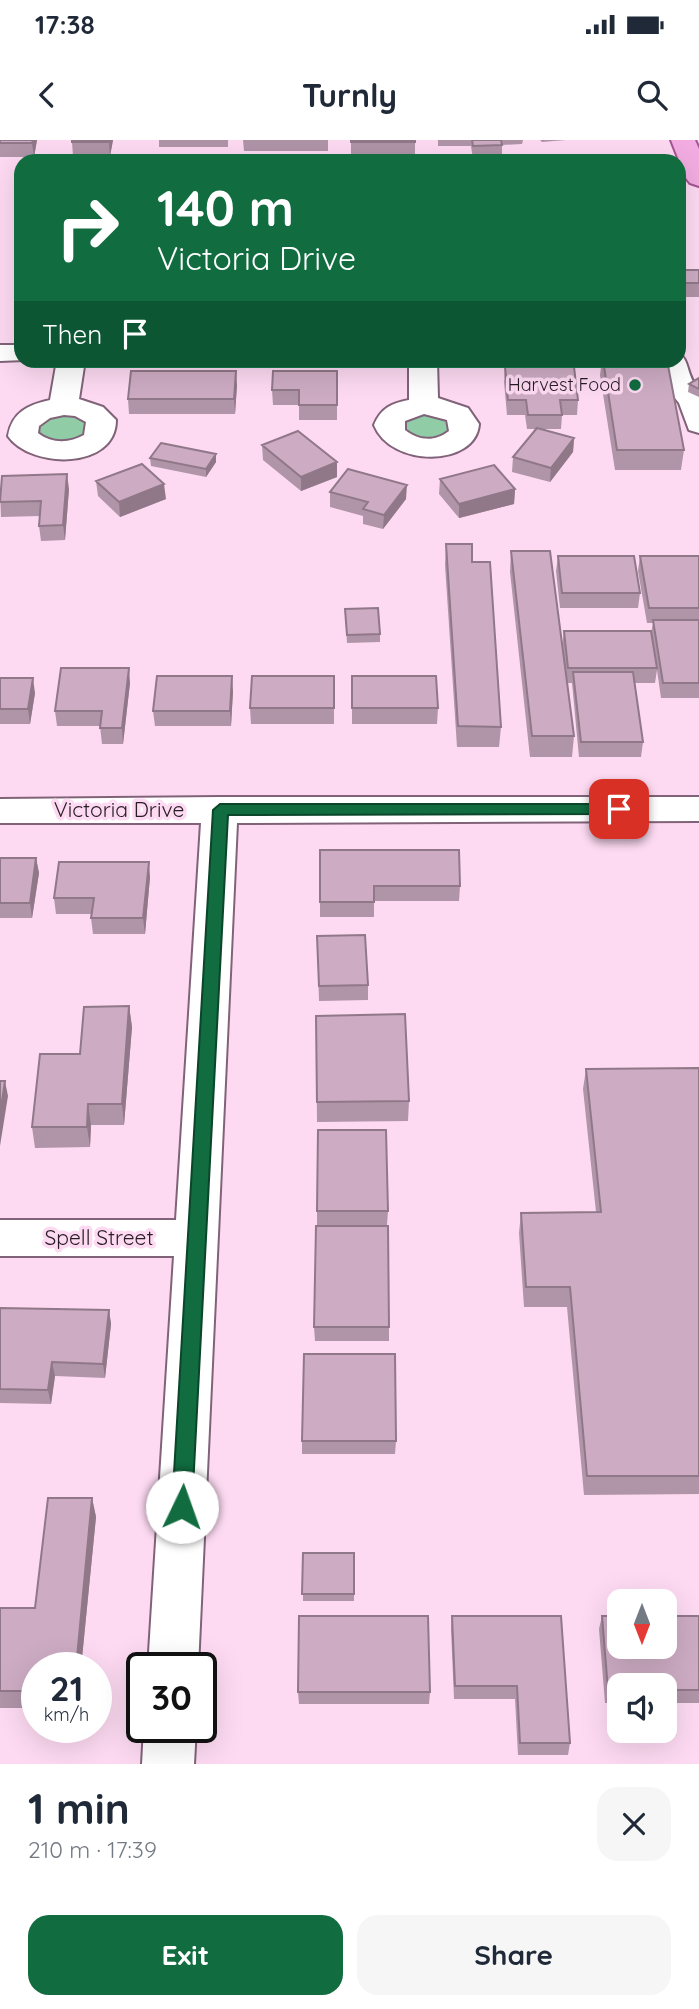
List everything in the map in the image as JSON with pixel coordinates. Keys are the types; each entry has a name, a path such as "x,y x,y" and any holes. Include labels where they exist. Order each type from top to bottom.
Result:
{"main road":[{"path":"683,140 699,178"}],"street":[{"path":"64,406 70,368"},
{"path":"423,368 424,405"},
{"path":"674,368 676,381 693,401 697,412"},
{"name":"Victoria Drive","path":"0,811 699,809"},
{"path":"174,1652 220,810"},
{"name":"Spell Street","path":"0,1238 198,1238"},
{"path":"168,1764 169,1743"}],"green space":[{"path":"416,412 448,419 450,433 427,441 404,434 402,419"},
{"path":"72,414 88,423 88,432 81,437 69,442 56,442 37,434 37,424 56,415"}],"building":[{"path":"0,140 33,140 32,143 0,143"},
{"path":"72,140 110,140 72,142"},
{"path":"415,140 415,142 351,142"},
{"path":"472,140 501,140 502,145 473,146"},
{"path":"686,270 699,270 699,283 686,283"},
{"path":"505,368 574,368 578,400 560,400 562,415 528,415 526,400 508,400"},
{"path":"604,368 669,368 684,450 617,450"},
{"path":"131,371 236,371 234,399 128,399"},
{"path":"273,371 337,371 337,405 299,405 299,390 272,390"},
{"path":"699,378 699,389 689,384"},
{"path":"537,428 574,438 551,468 513,457"},
{"path":"298,431 337,462 301,477 262,445"},
{"path":"161,443 216,454 206,469 150,458"},
{"path":"142,464 164,484 119,502 96,481"},
{"path":"494,465 515,489 459,504 440,479"},
{"path":"348,469 407,485 384,515 363,509 368,502 330,492"},
{"path":"67,474 63,525 39,526 41,501 0,502 2,476"},
{"path":"446,544 472,544 472,562 490,562 501,727 458,726"},
{"path":"511,551 550,551 574,736 532,736"},
{"path":"558,556 634,556 640,593 562,593"},
{"path":"640,556 699,556 699,608 649,608"},
{"path":"378,608 380,634 347,635 345,609"},
{"path":"653,620 699,620 699,683 663,683"},
{"path":"564,631 651,631 657,668 568,668"},
{"path":"61,668 129,668 122,728 100,728 102,711 55,711"},
{"path":"573,672 633,672 643,742 581,742"},
{"path":"157,676 232,676 230,711 153,711"},
{"path":"252,676 334,676 334,708 250,708"},
{"path":"352,676 436,676 438,708 352,708"},
{"path":"0,678 33,678 28,709 0,709"},
{"path":"320,850 459,850 460,886 374,886 374,902 320,902"},
{"path":"0,858 36,858 30,903 0,903"},
{"path":"59,862 149,862 143,918 91,918 94,898 54,898"},
{"path":"365,935 368,985 319,986 317,936"},
{"path":"129,1006 122,1104 88,1104 87,1127 32,1127 40,1054 80,1054 84,1007"},
{"path":"405,1014 409,1101 317,1102 316,1016"},
{"path":"699,1068 699,1476 587,1476 570,1287 526,1287 521,1213 601,1212 586,1069"},
{"path":"0,1081 5,1081 0,1114"},
{"path":"318,1130 386,1130 388,1211 317,1211"},
{"path":"316,1226 388,1226 389,1327 314,1327"},
{"path":"0,1308 109,1310 103,1364 52,1362 48,1390 0,1389"},
{"path":"304,1354 395,1354 396,1441 302,1441"},
{"path":"48,1498 92,1498 78,1652 21,1652 21,1691 0,1691 0,1608 35,1608"},
{"path":"303,1553 354,1553 354,1594 302,1594"},
{"path":"299,1616 428,1616 430,1692 298,1692"},
{"path":"452,1616 561,1616 570,1743 520,1743 517,1686 455,1686"},
{"path":"602,1616 607,1616 607,1659 677,1659 677,1616 699,1616 699,1690 677,1690 677,1673 607,1673 607,1678"}],"place":[{"name":"Harvest Food","path":"635,385"}],"route":[{"path":"182,1507 220,810 619,809"}]}
